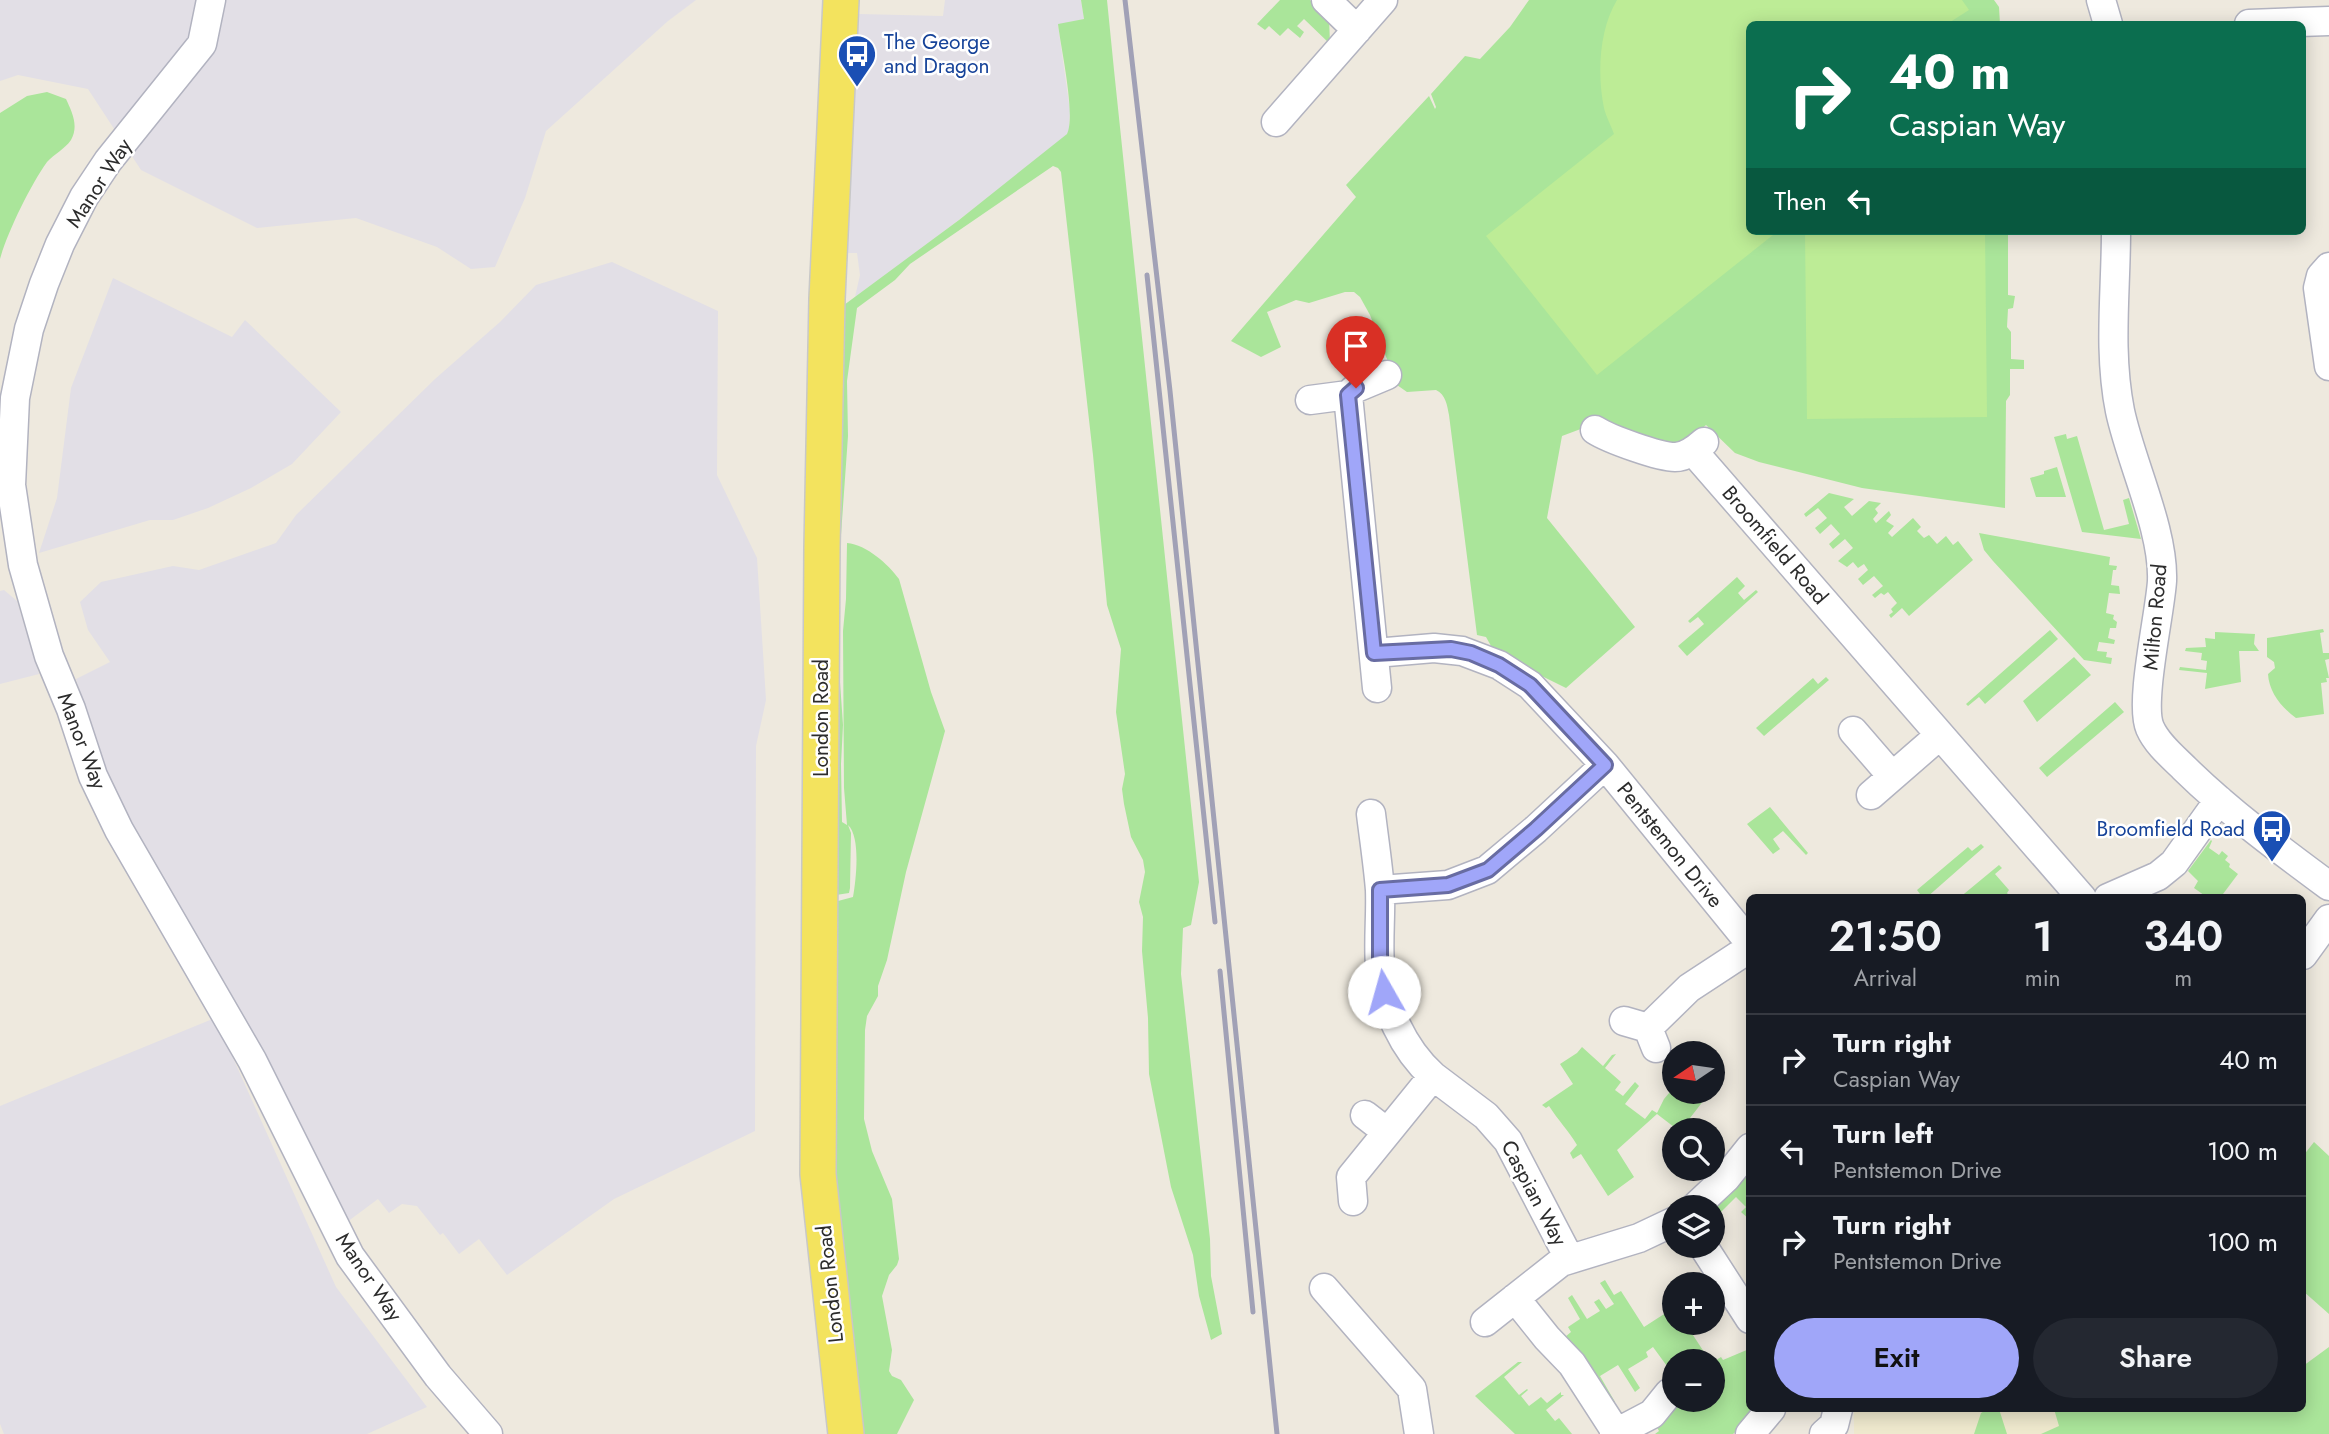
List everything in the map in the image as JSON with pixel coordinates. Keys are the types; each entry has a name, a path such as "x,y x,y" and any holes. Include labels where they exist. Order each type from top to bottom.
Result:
{"main road":[{"name":"London Road","path":"841,0 827,299 822,534 818,1174 846,1434"}],"street":[{"name":"Manor Way","path":"211,0 202,44 108,161 84,197 60,244 29,329 15,398 11,485 23,565 48,656 71,709 93,776 119,830 252,1060 350,1256 438,1376 488,1434"},
{"path":"1326,0 1357,30"},
{"path":"1276,122 1383,0"},
{"path":"2101,0 2107,21"},
{"path":"2306,22 2329,21 2325,0"},
{"name":"Milton Road","path":"2116,235 2112,345 2115,382 2123,426 2155,532 2162,568 2147,718 2161,744 2219,800 2329,886"},
{"path":"2329,267 2321,276 2318,288 2329,366"},
{"path":"1310,400 1348,395 1356,388 1387,374"},
{"path":"1348,395 1377,688"},
{"name":"Broomfield Road","path":"1595,430 1612,440 1671,457 1699,446 1940,735 2079,894"},
{"name":"Pentstemon Drive","path":"1374,653 1451,649 1471,653 1499,665 1530,685 1605,765 1746,940"},
{"path":"1853,731 1892,776"},
{"path":"1871,794 1940,735"},
{"path":"1380,890 1448,885 1488,870 1605,765"},
{"path":"2117,894 2158,876 2174,863 2219,800"},
{"name":"Caspian Way","path":"1371,814 1380,890 1380,963 1387,1001 1396,1025 1406,1043 1433,1076 1486,1116 1507,1139 1569,1258"},
{"path":"2306,952 2329,919"},
{"path":"1642,1032 1689,988 1746,948"},
{"path":"1353,1201 1351,1177 1376,1124 1433,1076"},
{"path":"1708,1195 1746,1153"},
{"name":"Caspian Way","path":"1485,1322 1544,1274 1569,1258 1632,1240 1662,1227"},
{"path":"1711,1258 1746,1314"},
{"path":"1324,1288 1412,1389 1419,1434"},
{"path":"1515,1298 1572,1364 1615,1433 1652,1414 1662,1402"},
{"path":"1750,1434 1769,1412"},
{"path":"1773,1412 1775,1422 1785,1434"},
{"path":"1824,1434 1834,1425 1837,1412"}],"shaded area":[{"path":"0,0 696,0 668,21 546,131 525,198 495,267 471,269 437,247 356,218 257,228 141,170 88,89 18,75 0,81"},
{"path":"945,0 1081,0 1084,19 1058,25 1070,111 1069,131 1026,169 855,297 860,275 857,253 846,253 859,14 943,16"},
{"path":"612,262 718,311 717,475 757,558 766,700 756,746 755,1131 614,1199 507,1275 479,1239 459,1254 417,1206 402,1204 389,1213 378,1199 343,1225 239,1008 156,883 100,761 76,679 110,662 88,630 80,602 101,582 173,566 199,570 276,543 296,515 536,285"},
{"path":"113,278 232,337 245,320 341,412 292,464 251,488 208,508 173,520 150,520 39,553 57,498 71,388"},
{"path":"4,590 17,601 39,674 0,684 0,591"},
{"path":"215,1018 336,1287 427,1407 367,1434 4,1434 0,1424 0,1106"},
{"path":"1854,1412 2112,1412 2107,1434 1854,1434"}],"green space":[{"path":"1081,0 1107,0 1199,882 1191,925 1183,928 1181,974 1210,1239 1211,1276 1222,1334 1211,1340 1199,1296 1193,1255 1171,1187 1149,1074 1148,1018 1142,951 1143,917 1139,902 1145,872 1143,860 1131,837 1122,789 1125,774 1116,712 1121,649 1107,605 1061,172 1053,166 910,264 895,280 857,308 847,381 848,436 840,549 842,822 847,825 844,788 843,631 847,543 862,547 876,556 899,579 931,692 945,731 906,872 887,960 878,986 878,996 867,1016 865,1030 864,1119 872,1151 892,1199 899,1259 889,1275 882,1296 892,1350 889,1371 892,1376 901,1380 914,1400 897,1434 861,1434 833,1196 838,901 853,897 856,870 855,839 848,825 851,833 850,888 849,893 836,895 829,1021 844,305 959,220 1067,134 1069,97 1058,24 1084,19"},
{"path":"1280,0 1310,0 1329,18 1330,44 1304,19 1297,26 1304,32 1300,38 1288,28 1280,36 1269,26 1265,30 1257,24"},
{"path":"1529,0 1994,0 1999,7 2000,21 1746,21 1746,235 2008,235 2008,295 2015,296 2013,308 2008,309 2007,327 2011,332 2011,359 2024,360 2024,369 2010,369 2010,395 2006,401 2005,508 1862,488 1759,462 1735,453 1706,425 1681,447 1594,424 1562,436 1547,518 1635,627 1566,688 1495,653 1486,637 1477,635 1446,401 1436,390 1407,392 1397,385 1370,315 1360,297 1354,292 1345,292 1309,303 1296,300 1267,312 1281,347 1261,357 1231,341 1356,197 1346,185 1429,96 1435,109 1431,94 1465,56 1480,59 1510,27"},
{"path":"1617,0 1962,0 1969,10 1952,21 1746,21 1746,235 1773,235 1597,375 1486,236 1614,134 1604,108 1600,67 1603,38"},
{"path":"47,92 66,99 74,119 73,135 69,143 47,162 34,183 14,222 0,259 0,113 27,96"},
{"path":"1805,235 1985,235 1987,417 1807,419"},
{"path":"2066,434 2067,439 2077,436 2104,530 2129,524 2123,500 2129,498 2141,539 2082,532 2054,437"},
{"path":"2057,467 2066,497 2036,497 2030,478"},
{"path":"1829,493 1854,499 1844,507 1852,516 1869,501 1881,503 1875,509 1878,513 1873,519 1876,523 1889,511 1891,515 1886,521 1894,526 1888,533 1892,537 1913,518 1921,527 1917,531 1924,538 1929,535 1937,544 1946,536 1953,545 1958,541 1973,560 1909,616 1902,608 1891,618 1891,609 1897,603 1888,592 1875,598 1872,595 1883,586 1874,576 1863,585 1858,579 1868,570 1864,564 1858,568 1853,562 1847,567 1838,561 1853,548 1845,539 1833,549 1829,544 1840,534 1831,524 1820,534 1815,528 1827,518 1818,508 1806,517 1804,514"},
{"path":"1979,533 2110,557 2109,565 2117,566 2116,570 2113,570 2111,585 2119,586 2120,594 2109,593 2106,613 2114,615 2113,619 2117,622 2116,628 2110,628 2108,638 2115,640 2114,644 2099,642 2097,651 2107,652 2106,657 2112,658 2111,664 2084,660 1993,561 1984,550"},
{"path":"1737,577 1745,586 1738,593 1744,600 1756,590 1758,592 1687,656 1678,646 1704,624 1698,617 1690,623 1688,621"},
{"path":"2323,629 2324,632 2320,633 2323,653 2329,653 2329,659 2325,660 2329,678 2326,678 2327,682 2321,683 2324,714 2296,718 2273,693 2268,674 2275,668 2274,662 2267,657 2267,638"},
{"path":"2050,630 2058,639 1985,704 1979,697 1968,706 1966,704"},
{"path":"2215,632 2255,634 2254,644 2259,651 2239,651 2241,682 2205,689 2207,673 2179,670 2180,667 2206,670 2207,661 2201,660 2202,653 2185,651 2186,648 2206,647 2205,638 2215,639"},
{"path":"2074,657 2091,675 2037,722 2023,701"},
{"path":"1826,677 1829,680 1764,736 1756,728 1813,678 1818,684"},
{"path":"2115,702 2124,712 2047,777 2039,768"},
{"path":"1770,807 1808,853 1806,855 1783,831 1773,839 1780,849 1773,854 1747,824"},
{"path":"2211,840 2209,848 2219,855 2222,851 2228,856 2225,860 2238,874 2223,894 2202,894 2194,888 2198,881 2188,871"},
{"path":"1981,844 1984,847 1931,894 1920,894 1917,890 1968,847 1972,851"},
{"path":"1999,865 2002,868 1995,874 2009,890 2008,894 1964,894"},
{"path":"1582,1047 1603,1066 1616,1054 1605,1068 1621,1082 1615,1090 1623,1096 1635,1082 1639,1086 1625,1104 1645,1119 1652,1110 1657,1113 1662,1103 1701,1104 1690,1118 1662,1118 1657,1114 1617,1150 1634,1177 1608,1196 1581,1154 1573,1159 1570,1153 1577,1145 1549,1106 1546,1108 1542,1105 1573,1084 1560,1064"},
{"path":"2314,1142 2329,1156 2329,1314 2306,1294 2306,1152"},
{"path":"1746,1177 1746,1207 1736,1197 1725,1208 1725,1197"},
{"path":"1605,1280 1614,1295 1621,1291 1644,1327 1662,1315 1662,1335 1693,1335 1702,1349 1662,1349 1662,1359 1653,1347 1646,1352 1648,1357 1628,1369 1640,1388 1635,1392 1618,1365 1600,1376 1615,1402 1612,1403 1565,1337 1571,1332 1568,1327 1580,1319 1568,1298 1572,1295 1587,1319 1600,1311 1594,1302 1599,1299 1606,1309 1614,1304 1600,1283"},
{"path":"2329,1347 2329,1434 2041,1434 2059,1426 2055,1412 2306,1412 2306,1364"},
{"path":"1746,1350 1746,1412 1751,1412 1733,1434 1655,1434 1659,1431 1653,1420 1662,1412 1725,1412 1725,1359"},
{"path":"1518,1362 1522,1362 1504,1377 1519,1395 1528,1390 1521,1396 1529,1406 1541,1397 1547,1403 1561,1392 1561,1395 1564,1395 1546,1410 1555,1421 1559,1418 1572,1434 1515,1434 1475,1396"},
{"path":"2000,1412 2007,1434 1974,1434 1981,1413"}],"railway":[{"path":"1125,0 1170,391 1277,1434"},
{"path":"1147,275 1215,922"},
{"path":"1220,971 1253,1312"}],"place":[{"name":"The George and Dragon","path":"857,88"},
{"name":"Broomfield Road","path":"2272,863"}],"route":[{"path":"1356,388 1348,395 1374,653 1451,649 1471,653 1499,665 1530,685 1605,765 1488,870 1448,885 1380,890 1380,963 1384,992"}]}
